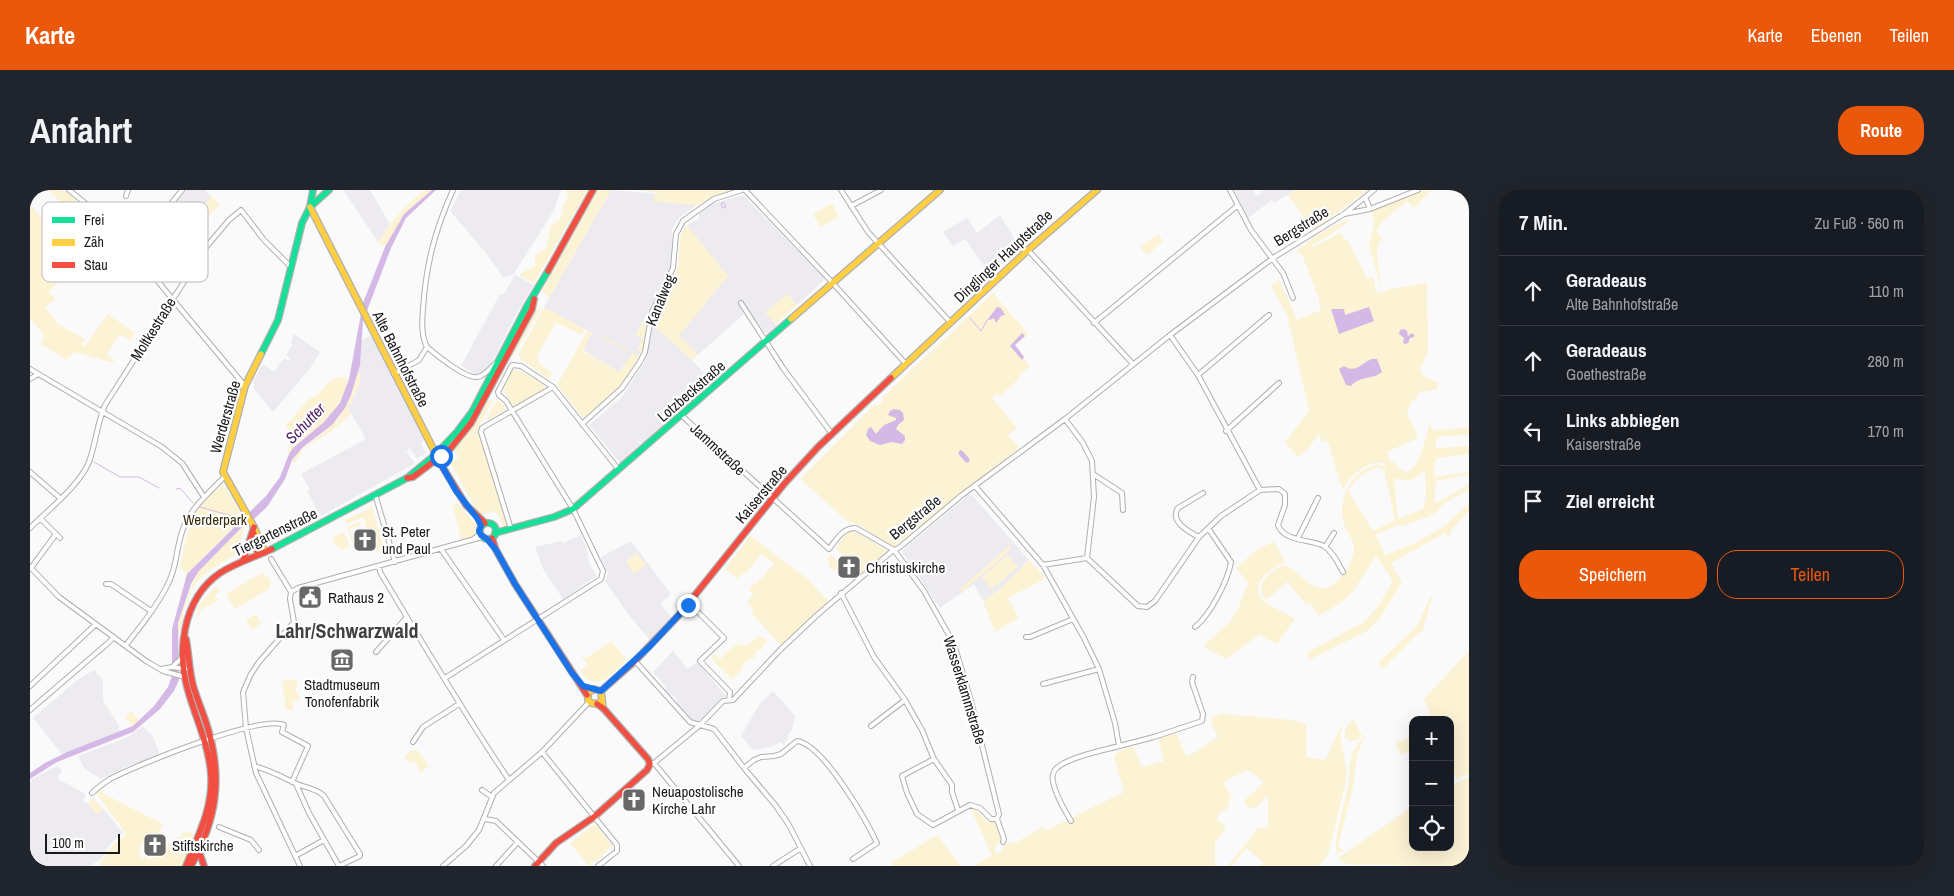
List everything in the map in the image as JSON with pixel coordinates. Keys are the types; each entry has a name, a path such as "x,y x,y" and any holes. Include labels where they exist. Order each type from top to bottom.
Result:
{"street":[{"path":"69,190 84,202"},
{"path":"126,196 128,190"},
{"path":"172,202 182,190"},
{"name":"Werderstraße","path":"126,645 168,584 174,570 186,520 204,497 224,477 223,470 246,386 278,320 302,223 310,207 312,190"},
{"path":"310,207 329,190"},
{"path":"453,190 434,236 425,277 423,330 427,346 473,377 484,375 499,359"},
{"path":"437,456 472,412 527,306 534,298 593,190"},
{"path":"744,190 906,364"},
{"name":"Kanalweg","path":"582,424 622,388 640,362 644,352 652,312 673,268 676,234 683,221 714,200 744,190"},
{"path":"841,190 878,243 950,323"},
{"path":"851,206 881,190"},
{"name":"Lotzbeckstraße","path":"291,592 298,588 554,517 573,509 940,190"},
{"name":"Dinglinger Hauptstraße","path":"950,323 1028,250 1097,190"},
{"path":"1230,190 1251,230 1273,258"},
{"name":"Bergstraße","path":"539,865 556,843 594,817 652,764 700,725 723,701 733,700 780,650 841,593 894,550 1273,258 1344,214 1374,190"},
{"path":"1344,214 1370,209 1418,190"},
{"path":"1365,197 1370,209"},
{"path":"1094,323 1237,206"},
{"name":"Alte Bahnhofstraße","path":"310,207 394,374 456,491 483,525"},
{"name":"Moltkestraße","path":"208,245 241,210 264,240 291,267"},
{"path":"1028,250 1133,364"},
{"name":"Bergstraße","path":"1273,258 1284,273 1293,298"},
{"path":"158,282 246,386"},
{"name":"Moltkestraße","path":"30,528 85,470 102,413 183,282"},
{"path":"437,456 464,433 478,412 532,309 534,298"},
{"path":"741,303 765,342 832,434"},
{"path":"1198,375 1270,315"},
{"name":"Kaiserstraße","path":"601,691 635,661 685,609 772,499 818,447 950,323"},
{"path":"1170,336 1198,375 1226,431 1260,490"},
{"path":"394,374 419,360 427,346"},
{"path":"445,678 575,597 600,579 603,571 573,509 512,410 499,395 498,392 512,365 522,366 553,388 619,470"},
{"path":"30,369 162,447 182,463 204,497"},
{"path":"30,379 38,374"},
{"path":"1226,431 1279,384"},
{"path":"508,529 481,432 482,428 553,388"},
{"name":"Jammstraße","path":"682,415 829,549 842,532 849,528 856,528 894,550"},
{"path":"1065,419 1083,443 1092,461 1094,497 1087,558"},
{"name":"Tiergartenstraße","path":"191,864 207,816 211,776 208,740 190,699 183,657 188,614 198,594 207,583 221,572 265,552 407,478 437,456"},
{"path":"30,472 60,498"},
{"path":"1093,474 1122,493 1123,510"},
{"path":"224,477 245,511 265,552"},
{"path":"975,486 1043,566 1073,619 1099,669 1115,723 1119,746"},
{"path":"1087,558 1138,606 1147,607 1160,595 1199,537 1220,516 1260,490 1280,489 1285,494 1285,506 1278,522 1279,528 1288,536 1325,547 1333,554 1343,572"},
{"path":"1199,537 1179,523 1175,512 1178,508 1203,493"},
{"path":"376,494 395,562"},
{"path":"1298,538 1318,498"},
{"path":"40,518 58,536 30,567 59,597 126,645 146,662 185,677"},
{"path":"443,866 471,840 485,819 492,797 542,752 589,702 589,692 572,673 515,584 496,550 488,535 483,525 489,523 488,535"},
{"path":"252,524 254,544 258,555"},
{"path":"243,561 252,524"},
{"path":"1195,627 1212,609 1230,570 1231,562 1208,528"},
{"path":"1325,547 1334,533"},
{"path":"441,549 504,640"},
{"name":"Wasserklammstraße","path":"894,550 924,592 954,644 971,701 999,814 997,818 1004,839 1003,842"},
{"path":"1043,566 1087,558"},
{"path":"271,559 291,592 290,599 294,622 251,674 243,692 246,728 256,772 300,866"},
{"path":"379,566 380,572 407,618 509,780"},
{"path":"106,584 111,584 151,611"},
{"path":"841,593 874,657 905,700 922,730 934,759 950,779 958,810"},
{"path":"685,609 688,612 698,612 724,638 700,661 730,692 728,700"},
{"path":"376,652 407,618"},
{"path":"1026,637 1073,619"},
{"path":"30,686 96,624"},
{"name":"Tiergartenstraße","path":"185,636 191,671 217,774 216,799 211,822 199,851 191,864"},
{"path":"30,710 114,637"},
{"path":"172,667 183,657"},
{"path":"635,661 690,722 714,729 776,806 789,825 810,866"},
{"path":"161,669 172,667 191,671"},
{"path":"1043,684 1099,669"},
{"path":"1071,821 1053,784 1052,776 1055,769 1068,761 1154,737 1202,721 1203,714 1192,678"},
{"path":"589,692 596,689 601,691 603,697 599,703"},
{"path":"871,726 905,700"},
{"path":"589,702 599,703 739,866"},
{"path":"413,742 423,727 460,704"},
{"path":"92,793 111,779 208,740 261,724 280,723 284,725 282,732 308,746 294,783 339,866 360,856 328,801 320,791 294,783 264,768 254,766"},
{"path":"744,768 754,760 781,754 798,741 809,746 853,798 877,843 853,859"},
{"path":"542,752 618,848 601,865"},
{"path":"934,759 902,776 906,793 917,814 927,819 933,825 958,810 975,805 991,819 997,818"},
{"path":"482,790 492,797"},
{"path":"485,819 496,821 539,865"},
{"path":"219,827 251,840 259,850"},
{"path":"295,856 324,840"},
{"path":"496,866 517,843"},
{"path":"773,866 801,848"},
{"path":"191,864 203,865 199,851"}],"shaded area":[{"path":"186,190 205,190 220,205 208,216 208,202 176,202"},
{"path":"370,190 390,224 378,242 344,191"},
{"path":"432,190 436,190 406,218 391,248 363,321 360,365 345,408 332,425 303,447 292,460 285,479 267,507 245,524 198,572 191,584 178,623 179,680 174,691 160,709 133,732 57,762 30,779 30,773 45,763 67,752 133,726 154,706 168,687 172,676 172,629 187,574 266,496 280,477 293,448 324,422 340,403 349,379 363,303 385,247 404,214"},
{"path":"461,190 561,190 554,210 513,275 503,277 486,253 450,211"},
{"path":"611,190 651,193 657,195 653,201 696,205 679,218 672,230 672,263 636,335 643,339 641,351 638,356 632,354 619,372 583,350 592,333 544,307"},
{"path":"1234,190 1253,190 1256,196 1264,190 1295,190 1274,203 1272,200 1248,218"},
{"path":"743,195 824,280 797,305 787,294 766,313 777,326 768,334 765,333 748,310 698,355 678,336 728,276 684,228 699,218 699,213 712,204"},
{"path":"1000,215 1021,249 991,276 965,239 953,246 943,232 967,218 977,233"},
{"path":"515,275 534,285 515,316 491,365 483,372 475,374 461,366 500,294 503,295"},
{"path":"997,307 1001,308 1005,315 1001,316 996,323 994,318 988,319"},
{"path":"1369,307 1374,321 1339,334 1331,309 1344,309 1345,315"},
{"path":"653,325 692,360 712,382 642,444 632,435 641,445 620,463 589,425 622,397 645,362"},
{"path":"1404,329 1407,331 1408,336 1412,333 1415,336 1409,339 1409,342 1406,344 1403,343 1404,338 1399,334 1400,330"},
{"path":"1022,333 1025,336 1015,345 1024,357 1022,360 1010,346"},
{"path":"294,334 320,352 311,367 273,412 254,389 253,381 263,364 274,372 284,358 289,361 290,359 286,355 293,344 291,342"},
{"path":"370,336 425,440 421,443 426,453 417,459 410,448 404,453 408,452 415,462 412,465 321,516 307,492 310,490 301,474 366,439 347,406 356,393 360,374 358,373 362,340"},
{"path":"1372,359 1377,359 1382,372 1358,381 1351,386 1346,385 1339,369 1344,366 1352,369"},
{"path":"320,402 325,408 312,422 308,422 307,417"},
{"path":"894,409 900,410 903,413 904,420 896,429 905,436 902,444 891,442 880,445 870,441 866,435 868,429 871,427 876,434 884,425 896,420 896,418 888,415"},
{"path":"968,495 973,496 1029,560 998,591 983,601 974,584 940,608 903,553 903,550"},
{"path":"581,535 587,549 589,563 597,576 563,599 543,569 535,547 561,541 563,543"},
{"path":"631,541 671,594 660,604 672,618 650,640 629,615 605,581 608,575 601,557"},
{"path":"673,651 688,669 697,662 726,696 704,718 698,721 690,720 675,703 678,701 672,694 669,696 664,690 666,687 653,672"},
{"path":"94,670 103,680 103,701 120,727 118,728 121,732 62,754 33,718 76,681"},
{"path":"773,691 795,716 792,730 783,745 781,742 771,747 753,750 741,736 759,705"},
{"path":"143,726 153,737 160,755 128,766 101,779 84,768 78,756 126,738"},
{"path":"57,766 62,770 58,779 86,794 83,802 88,803 96,814 104,809 123,833 111,843 101,859 90,866 30,866 30,784 32,779"}],"green space":[{"path":"49,190 64,190 78,202 60,202"},
{"path":"425,190 432,190 404,214 385,247 378,242 399,214"},
{"path":"565,190 588,190 534,283 520,276 520,274 535,266 535,255 546,248 551,225 561,218 564,205 569,197"},
{"path":"598,190 611,190 549,298 542,291"},
{"path":"639,190 736,190 696,205 652,201 657,193"},
{"path":"1295,190 1368,190 1314,230 1288,195"},
{"path":"1432,190 1414,208 1407,201 1382,222 1377,231 1379,236 1383,237 1379,242 1377,254 1381,286 1369,246 1374,224 1372,210 1419,191"},
{"path":"212,196 220,205 208,216 208,202"},
{"path":"30,203 42,219 42,282 58,282 49,292 55,299 45,308 59,325 85,339 81,345 85,346 108,314 135,333 130,340 119,334 107,355 114,363 75,352 66,360 41,344 44,335 30,318"},
{"path":"832,203 839,217 820,227 813,214"},
{"path":"1351,219 1329,236 1312,245 1311,248 1340,233 1349,243 1367,279 1373,277 1377,294 1390,289 1427,283 1428,351 1420,370 1423,376 1439,383 1437,389 1417,393 1418,397 1411,402 1407,414 1418,438 1387,452 1391,463 1394,462 1402,470 1408,471 1414,467 1422,450 1430,424 1433,430 1469,428 1469,435 1441,436 1436,441 1436,448 1469,446 1469,454 1436,458 1435,477 1469,472 1469,475 1436,481 1434,502 1438,502 1469,484 1469,489 1445,503 1433,515 1402,526 1398,525 1375,535 1385,555 1415,543 1443,527 1469,503 1469,511 1452,529 1449,538 1445,533 1391,563 1402,582 1378,621 1367,631 1309,660 1308,652 1364,622 1379,605 1393,581 1376,556 1352,593 1319,616 1309,602 1306,604 1287,582 1266,600 1262,595 1261,589 1269,574 1285,565 1316,587 1323,588 1336,582 1351,562 1354,548 1343,518 1342,510 1345,493 1354,479 1367,468 1374,465 1385,467 1386,465 1375,463 1362,468 1350,478 1343,489 1328,441 1323,442 1318,434 1309,448 1298,457 1285,443 1309,411 1287,315 1271,286 1279,280 1296,320 1321,310 1318,296 1303,257 1301,253 1298,255 1297,252 1314,238","holes":["1377,467 1384,470 1395,520 1373,531 1348,491 1361,476","1425,472 1426,497 1423,509 1398,519 1394,478 1410,480"]},
{"path":"687,225 728,276 679,336 698,355 692,360 653,325 675,277 681,235"},
{"path":"1158,234 1163,241 1147,255 1140,247"},
{"path":"993,293 1028,334 1015,345 1030,366 1000,396 998,393 992,398 1017,428 1008,435 1020,448 895,546 890,546 861,526 846,520 800,479 875,404 878,406 884,400 882,398"},
{"path":"787,294 797,305 776,324 765,313"},
{"path":"542,307 513,357 509,355 533,312"},
{"path":"544,307 584,329 581,335 556,322 536,358 539,360 538,363 552,373 549,379 521,360 518,355"},
{"path":"645,312 648,316 642,352 618,391 585,420 557,385 587,331 592,333 583,351 620,372 632,354 603,339 601,336 638,356 641,351 637,349 643,339 636,335 647,315"},
{"path":"511,370 518,370 543,383 545,390 516,406 512,404 503,389"},
{"path":"358,373 360,374 360,383 351,401 352,403 347,407 351,414 328,434 303,448 294,464 292,460 303,447 322,434 338,419 351,395"},
{"path":"334,378 349,379 339,405 328,418 294,447 289,454 287,451 300,437 285,427 309,399 317,395"},
{"path":"489,399 493,401 478,427 507,526 503,527 495,511 479,515 450,462 459,457 454,450 475,425"},
{"path":"497,400 504,405 505,410 488,420 486,419"},
{"name":"Werderpark","path":"223,486 226,487 243,517 187,574 180,568 184,545 192,522 204,501"},
{"path":"454,503 457,503 477,525 475,536 462,541 453,508"},
{"path":"372,507 385,551 378,553 370,529 367,530 364,517 347,524 345,520"},
{"path":"361,521 359,526 349,529 351,535 356,533 359,545 354,547 347,527"},
{"path":"245,524 237,554 210,570 197,582 192,590 187,600 178,636 178,623 181,611 198,572"},
{"path":"344,532 350,546 341,550 339,545 336,546 332,538"},
{"path":"849,532 856,532 888,551 852,581 850,578 859,570 855,566 858,562 852,557 848,560 836,548"},
{"path":"750,536 808,579 829,602 782,646 751,613 754,610 747,603 753,594 750,588 753,583 756,584 774,564 761,554 748,571 737,578 725,569"},
{"path":"1274,542 1285,562 1275,567 1262,578 1258,593 1264,602 1295,619 1277,644 1259,635 1226,659 1203,646 1230,622 1238,609 1248,583 1236,568 1259,548"},
{"path":"1009,546 1011,549 962,592 960,589"},
{"path":"637,553 646,565 634,574 626,561"},
{"path":"831,554 842,566 839,572 836,569 834,571 829,566 828,559"},
{"path":"1007,555 1018,567 992,589 982,577"},
{"path":"1029,560 1044,576 1043,580 1008,598 1019,618 995,632 983,601 998,591"},
{"path":"260,574 264,574 271,580 269,589 235,609 226,594"},
{"path":"216,586 220,592 215,595 218,600 199,611 200,615 196,616 200,604"},
{"path":"1434,590 1422,632 1418,633 1382,669 1378,663 1417,626"},
{"path":"256,614 261,623 252,630 246,620"},
{"path":"759,636 768,641 763,644 760,651 758,649 756,651 753,659 751,657 751,660 748,660 742,666 742,670 734,676 734,679 728,678 729,675 711,657 715,654 720,660 722,656 737,644 747,646"},
{"path":"611,641 627,660 604,680 599,682 587,678 580,671 588,665 582,657 586,658"},
{"path":"1469,651 1469,774 1457,779 1454,772 1454,716 1431,716 1424,699"},
{"path":"296,679 297,687 294,690 298,693 299,700 292,701 293,710 286,710 282,681"},
{"path":"131,711 140,721 133,726 125,717"},
{"path":"1221,714 1292,720 1306,724 1306,757 1323,760 1326,759 1343,721 1340,736 1347,773 1328,855 1319,866 1261,866 1263,862 1246,848 1232,866 1228,866 1258,828 1268,828 1268,796 1255,808 1247,807 1244,801 1264,782 1248,770 1227,780 1224,784 1231,795 1227,809 1219,813 1217,820 1226,827 1215,842 1215,866 974,866 992,855 970,807 975,809 987,822 996,822 1001,840 994,848 997,854 1002,851 1004,845 1017,842 1043,827 1045,831 1124,792 1114,758 1117,752 1133,746 1142,767 1164,761 1158,739 1176,733 1185,754 1189,756 1218,737 1211,723 1212,718"},
{"path":"1353,719 1362,736 1357,740 1351,741 1345,738 1345,732"},
{"path":"1366,735 1357,754 1353,787 1338,846 1344,851 1337,854 1336,840 1349,782 1351,758 1357,745"},
{"path":"1409,738 1409,751 1401,755 1395,744"},
{"path":"413,750 417,750 429,766 420,773 416,763 409,762 404,757"},
{"path":"1469,777 1469,866 1355,865 1343,863 1338,858 1409,809 1409,851 1454,851 1454,784"},
{"path":"100,790 104,794 163,824 160,831 139,847 141,858 146,857 149,860 155,857 154,855 158,855 158,853 186,831 195,835 182,866 100,866 99,864 113,845 126,834 96,793"},
{"path":"93,798 103,809 96,814 88,803"},
{"path":"593,825 596,825 612,845 595,863 593,861 590,863 592,865 589,866 570,843"},
{"path":"937,835 961,866 893,866 891,863"}],"waterway":[{"path":"724,203 726,207 723,208 721,204 724,203"},
{"path":"970,318 981,331 988,319"},
{"path":"961,453 967,460"},
{"path":"94,462 120,477 139,477 159,488"},
{"path":"176,489 180,488 193,503"},
{"path":"200,507 242,519"}],"traffic: fast":[{"path":"261,354 278,320 302,223 310,207 313,190"},
{"path":"310,207 329,190"},
{"path":"272,549 407,478 436,454 457,432 472,412 527,306 548,271"},
{"path":"495,533 554,517 573,509 791,319"},
{"path":"488,523 494,525 496,531 494,537 488,539 482,537 480,531 482,525 488,523"}],"traffic: slow":[{"path":"791,319 940,190"},
{"path":"891,378 1028,250 1097,190"},
{"path":"310,207 442,466"},
{"path":"261,354 245,386 223,472 254,527 265,552"},
{"path":"601,701 597,704 591,703 588,700 588,693 594,689 601,691 603,708"}],"traffic: jam":[{"path":"548,271 593,190"},
{"path":"407,478 413,477 450,449 471,423 532,309 534,299"},
{"path":"601,691 635,661 679,615 784,484 818,447 891,378"},
{"path":"442,466 466,505 485,523"},
{"path":"243,561 254,527"},
{"path":"254,534 258,555"},
{"path":"492,538 496,550 515,584 587,695"},
{"path":"186,866 200,833 207,810 210,799 211,775 205,744 185,678 183,661 185,628 197,597 207,584 226,569 272,549"},
{"path":"186,639 193,685 213,748 216,783 211,816 200,849 191,866"},
{"path":"535,866 556,843 594,817 647,770 650,764 648,759 603,708 597,704"},
{"path":"199,851 204,866"}],"place":[{"name":"St. Peter und Paul","path":"365,540"},
{"name":"Christuskirche","path":"849,567"},
{"name":"Rathaus 2","path":"310,597"},
{"name":"Stadtmuseum Tonofenfabrik","path":"342,660"},
{"name":"Neuapostolische Kirche Lahr","path":"634,800"},
{"name":"Stiftskirche","path":"155,845"}],"district":[{"name":"Lahr/Schwarzwald","path":"347,630"}],"route":[{"path":"441,456 438,459 442,468 468,509 477,518 481,526 479,531 481,535 496,550 515,584 572,673 583,686 591,690 601,691 650,646 688,605"}],"water label":[{"name":"Schutter","path":"305,423"}]}
